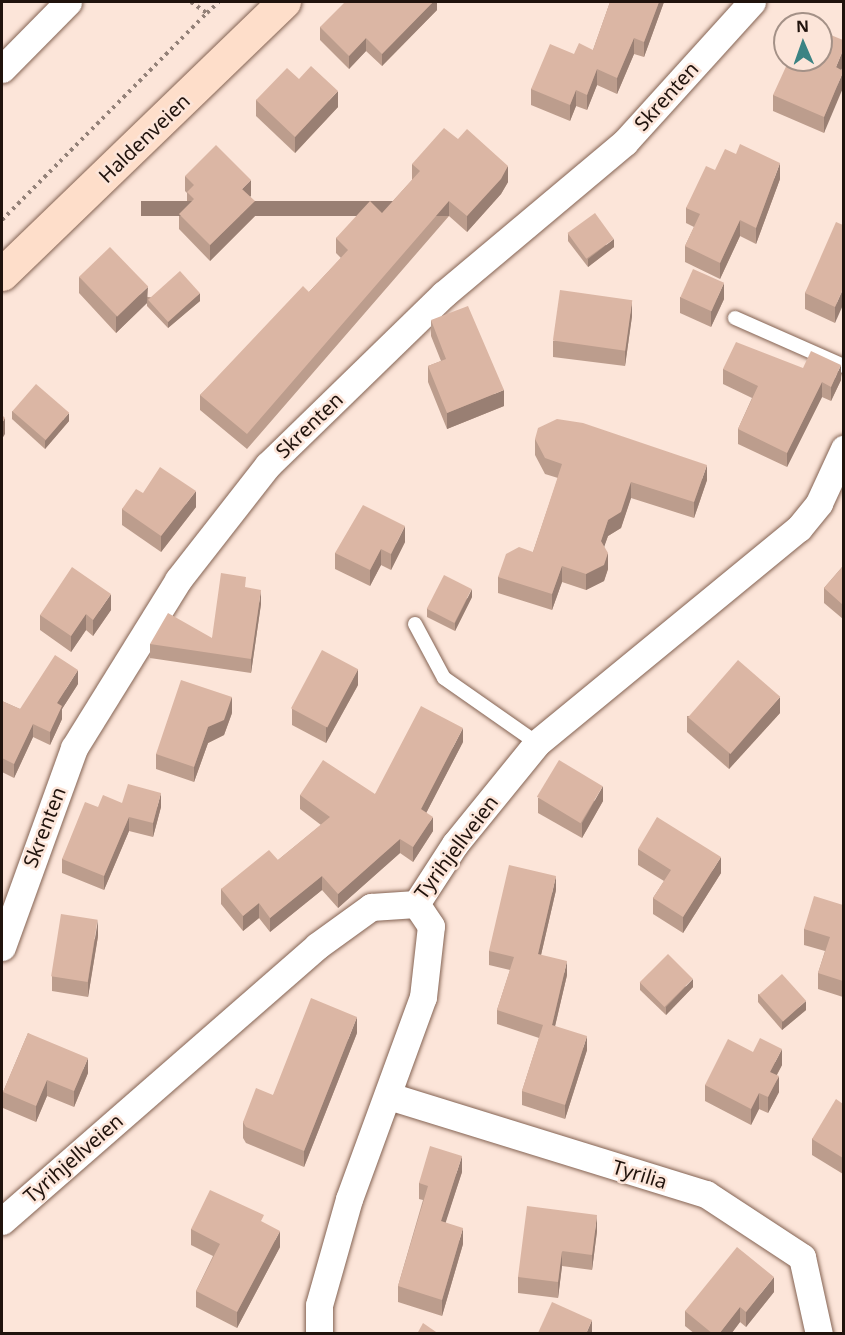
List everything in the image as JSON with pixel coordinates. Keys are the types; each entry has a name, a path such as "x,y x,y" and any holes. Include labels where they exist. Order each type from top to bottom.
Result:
{"main road":[{"name":"Haldenveien","path":"2,274 284,2"}],"street":[{"path":"2,69 68,2"},
{"name":"Skrenten","path":"2,947 75,748 178,580 261,473 444,294 625,142 752,2"},
{"name":"Tyrihjellveien","path":"2,1221 317,946 372,907 416,903 455,844 537,743 799,528 819,502 843,449"},
{"path":"319,1334 319,1305 349,1199 389,1096 423,997 431,945 431,926 416,903"},
{"name":"Tyrilia","path":"389,1096 706,1194 802,1257 819,1334"}],"lane":[{"path":"735,318 843,366"},
{"path":"415,624 444,678 537,743"}],"path":[{"path":"191,2 207,13"},
{"path":"2,220 219,2"}],"building":[{"path":"345,2 433,2 382,54 366,38 349,56 320,27"},
{"path":"610,2 659,2 644,42 634,38 617,78 597,69 587,95 576,90 570,105 531,89 550,44 574,54 579,43 593,50"},
{"path":"833,36 843,40 843,50 836,67 843,72 824,117 773,95 784,72 833,72"},
{"path":"311,66 338,91 295,137 256,100 287,68 299,79"},
{"path":"444,128 458,139 467,129 508,166 501,179 467,216 449,201 247,434 200,395 303,286 309,292 348,250 336,238 370,201 382,213 420,171 412,164"},
{"path":"740,144 780,163 756,228 740,220 720,263 685,246 700,214 686,208 706,166 715,170 725,149 736,154"},
{"path":"216,145 251,180 242,189 255,201 210,245 179,214 194,199 187,192 194,185 185,176"},
{"path":"595,213 614,239 586,259 567,233"},
{"path":"836,222 843,225 843,289 835,307 805,293"},
{"path":"110,247 148,287 117,316 79,277"},
{"path":"693,269 724,283 711,311 680,297"},
{"path":"180,271 200,293 168,322 148,300"},
{"path":"560,290 632,300 625,351 553,341"},
{"path":"468,306 504,390 447,413 428,366 446,359 431,320"},
{"path":"736,342 803,368 811,351 841,365 831,387 822,382 787,453 738,429 758,386 723,369"},
{"path":"36,384 69,413 46,440 12,411"},
{"path":"557,419 583,423 707,465 694,502 631,482 621,512 608,520 601,541 608,553 604,565 586,574 562,566 552,594 498,577 506,554 519,547 533,552 562,464 545,458 535,439 538,428"},
{"path":"160,467 196,491 161,536 122,509 136,489 143,493"},
{"path":"363,505 405,526 391,554 381,549 370,570 335,553"},
{"path":"843,566 843,605 824,588"},
{"path":"72,567 111,594 93,620 86,614 71,636 40,615"},
{"path":"221,573 246,577 245,587 261,590 251,659 150,644 168,613 212,638"},
{"path":"444,575 472,589 454,623 427,609"},
{"path":"322,650 358,669 327,728 291,708"},
{"path":"55,655 78,670 57,703 62,706 50,732 33,724 14,764 2,758 2,701 20,709"},
{"path":"738,660 780,697 730,754 688,717"},
{"path":"181,680 232,697 224,720 208,727 194,767 156,754"},
{"path":"421,706 463,728 421,809 433,817 413,847 400,839 338,894 322,876 270,918 259,903 243,916 221,889 269,850 278,860 330,817 300,795 323,760 375,794"},
{"path":"559,760 603,786 581,823 537,797"},
{"path":"128,784 161,793 153,823 129,817 104,876 62,859 85,802 98,807 103,795 122,803"},
{"path":"657,817 721,857 683,917 653,898 671,870 638,849"},
{"path":"509,865 556,876 538,954 567,961 552,1025 587,1036 565,1105 522,1091 543,1025 497,1010 514,957 489,951"},
{"path":"814,896 843,905 843,981 818,973 830,937 804,929"},
{"path":"61,914 98,920 88,982 51,976"},
{"path":"668,954 693,979 664,1007 640,982"},
{"path":"782,974 806,1001 783,1021 759,995"},
{"path":"311,998 357,1017 304,1151 246,1127 243,1122 256,1088 273,1095"},
{"path":"28,1033 88,1058 74,1091 47,1080 36,1106 3,1092"},
{"path":"760,1038 782,1049 770,1072 779,1076 768,1097 759,1093 751,1109 705,1085 728,1039 753,1052"},
{"path":"836,1099 843,1104 843,1158 812,1139"},
{"path":"430,1146 462,1156 441,1221 463,1228 442,1300 398,1286 428,1186 419,1183"},
{"path":"210,1190 264,1215 261,1221 280,1231 237,1312 196,1291 220,1244 191,1229"},
{"path":"527,1206 597,1215 592,1255 562,1251 558,1282 518,1277"},
{"path":"737,1247 774,1277 746,1312 740,1307 719,1334 713,1334 685,1311"},
{"path":"552,1302 592,1320 586,1334 538,1333"},
{"path":"423,1323 439,1334 417,1334"}]}
